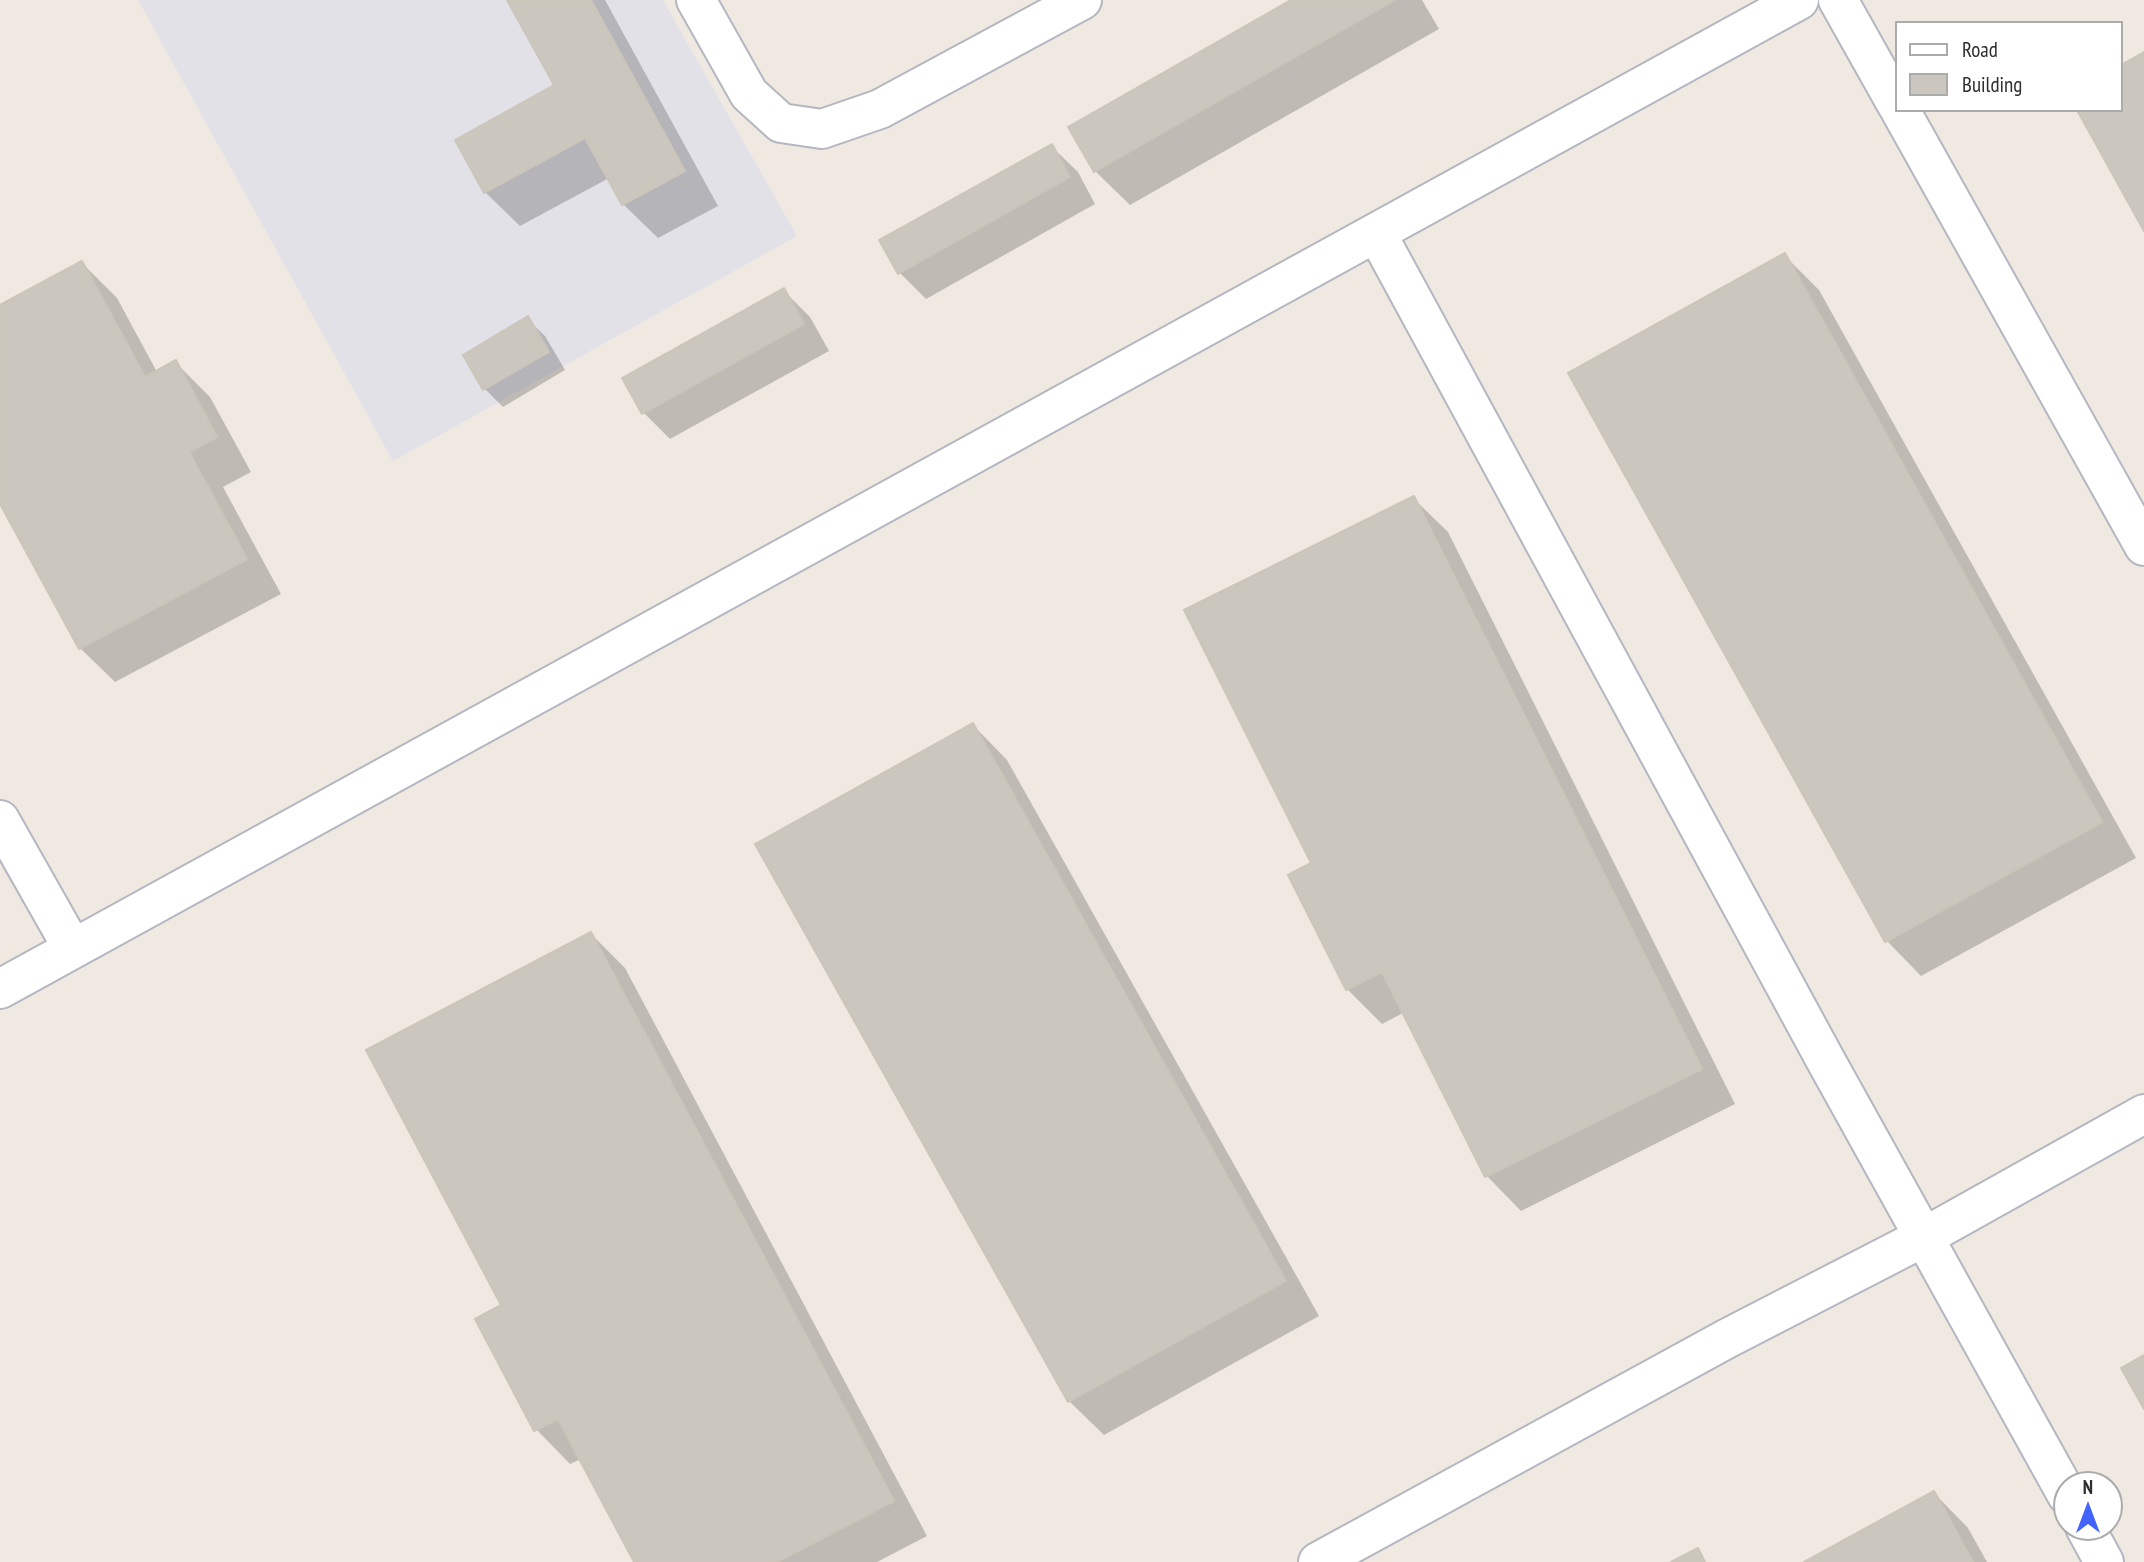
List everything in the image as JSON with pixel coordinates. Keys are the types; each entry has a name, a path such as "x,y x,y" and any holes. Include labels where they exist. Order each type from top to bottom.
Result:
{"lane":[{"path":"696,0 749,94 781,123 822,129 880,109 1029,13 1082,0"},
{"path":"0,989 1377,234 1749,12 1799,0"},
{"path":"1838,0 1896,103"},
{"path":"1901,112 2144,545"},
{"path":"1377,234 1819,1048 2054,1471"},
{"path":"0,820 73,949"},
{"path":"1318,1562 1728,1338 1924,1237 2144,1114"},
{"path":"2093,1541 2104,1562"}],"shaded area":[{"path":"138,0 663,0 797,236 393,461"}],"building":[{"path":"507,0 591,0 685,171 622,205 585,138 484,193 455,140 554,85"},
{"path":"1291,0 1395,0 1094,172 1068,127"},
{"path":"2144,52 2144,231 2078,112 2123,112 2123,64"},
{"path":"1052,144 1070,177 898,274 879,240"},
{"path":"1785,253 2102,822 1885,942 1568,373"},
{"path":"82,261 145,377 176,360 217,437 189,452 247,559 79,649 0,504 0,305"},
{"path":"784,288 804,324 642,414 622,378"},
{"path":"528,316 549,352 483,390 463,355"},
{"path":"1414,496 1702,1069 1485,1177 1382,972 1346,990 1288,875 1311,863 1184,610"},
{"path":"973,723 1286,1281 1068,1402 755,844"},
{"path":"591,932 894,1501 777,1562 634,1562 558,1419 534,1431 475,1319 501,1305 366,1050"},
{"path":"2144,1355 2144,1409 2121,1368"},
{"path":"1934,1491 1973,1562 1804,1562"},
{"path":"1698,1548 1705,1562 1671,1562"}]}
